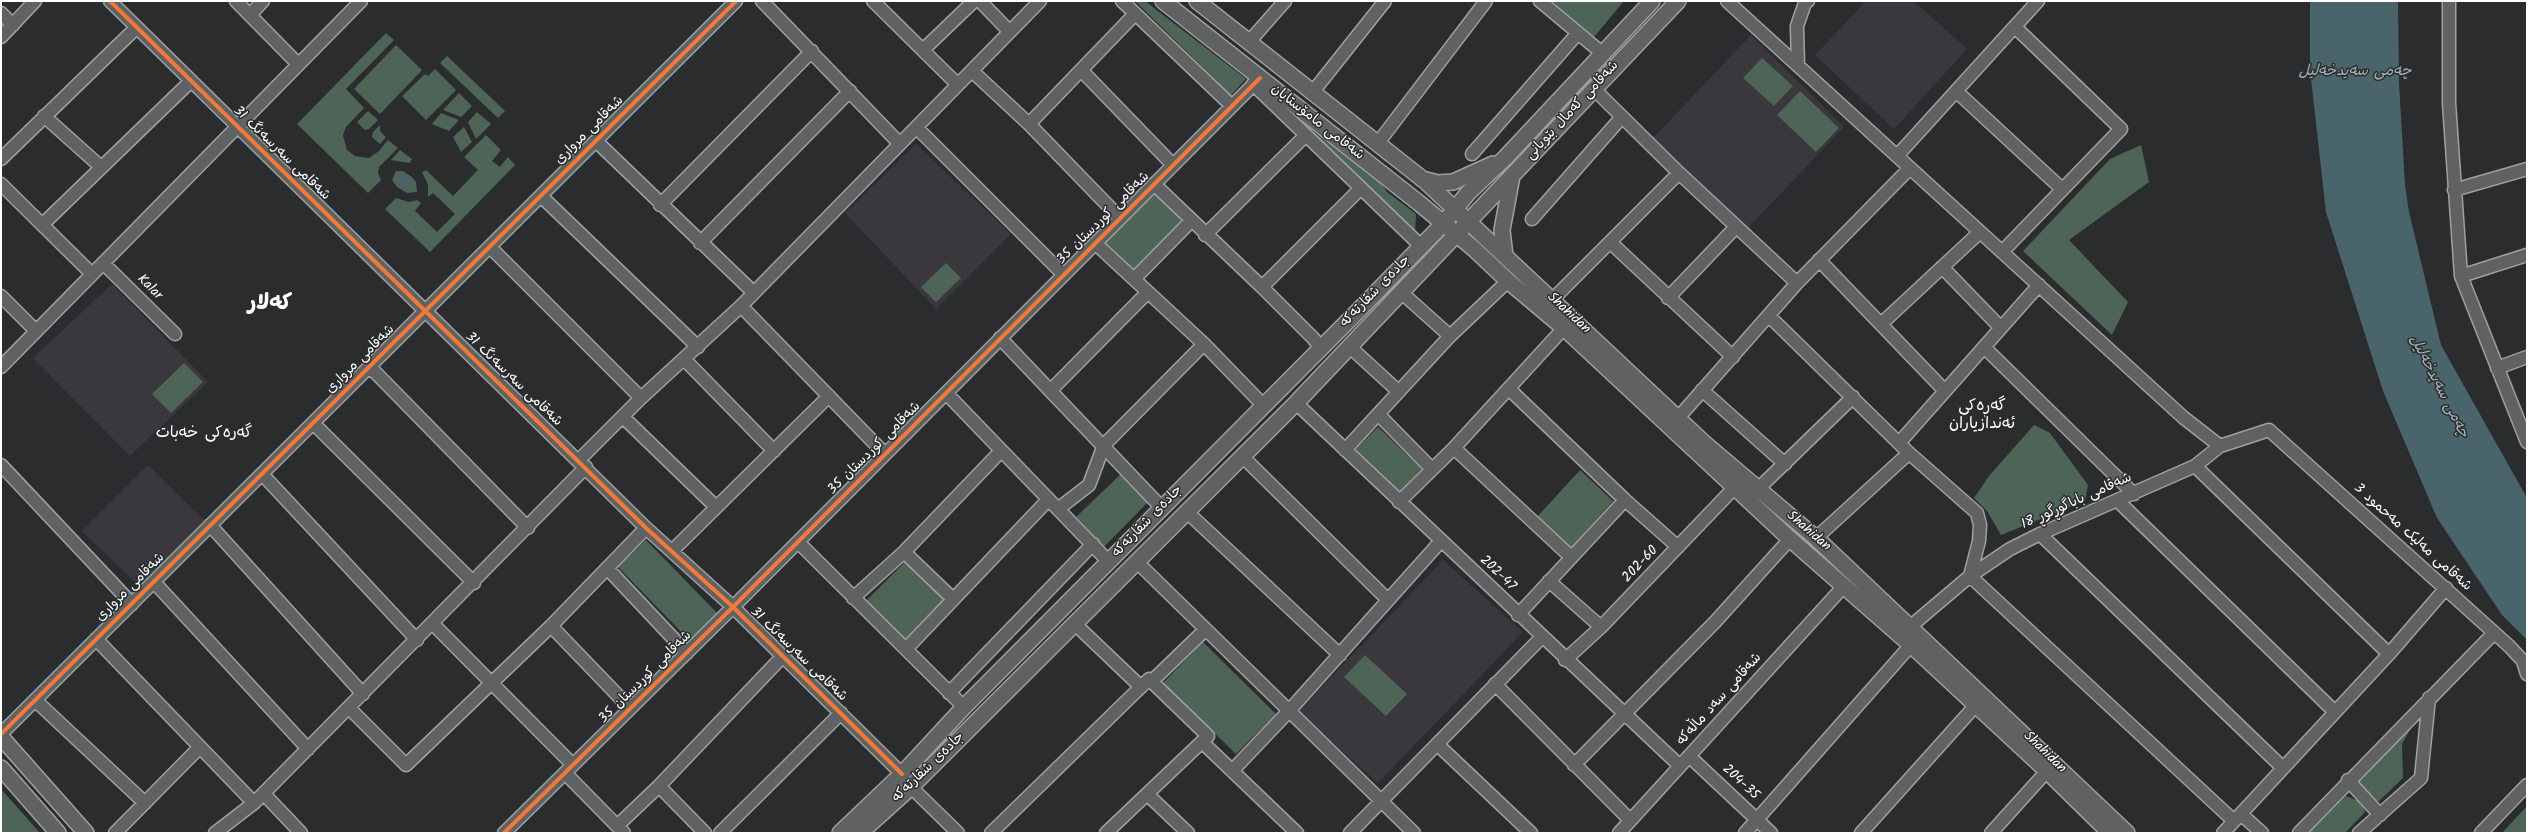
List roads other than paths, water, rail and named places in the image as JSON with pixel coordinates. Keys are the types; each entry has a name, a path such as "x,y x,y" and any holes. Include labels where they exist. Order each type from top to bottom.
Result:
{"main road":[{"name":"شەقامی مامۆستایان","path":"1163,1 1256,81 1416,200 1508,282 1564,328 1700,447"},
{"name":"شەقامی مامۆستایان","path":"1197,1 1312,93 1422,178 1468,223"},
{"name":"شەقامی کەمال بێویانی","path":"1454,210 1505,158 1652,1"},
{"name":"شەقامی کەمال بێویانی","path":"1468,223 1678,1"},
{"path":"1422,178 1438,183 1453,182 1505,158"},
{"path":"1505,256 1502,230 1512,176"},
{"name":"جادەی شقارتەکە","path":"840,833 902,774 964,707 1443,224 1454,210"},
{"name":"جادەی شقارتەکە","path":"860,833 911,787 1186,511 1296,403 1402,294 1442,247 1457,235 1468,223"},
{"name":"Shahidan","path":"1468,223 1552,299 1678,418 1700,447 1758,489 1816,538 1911,626 2127,833"},
{"path":"1700,447 1735,488 1790,539 1911,645 2047,771 2110,833"},
{"path":"1076,595 1090,607"},
{"path":"1,737 86,833"},
{"path":"1,768 58,833"},
{"path":"17,786 33,772"}],"street":[{"path":"1,37 35,1"},
{"name":"شەقامی سەرسەنگ 31","path":"110,1 583,464 646,528 733,607 842,713 902,774"},
{"path":"236,1 298,64"},
{"path":"250,15 263,1"},
{"path":"1,367 361,1"},
{"name":"شەقامی مرواری","path":"1,734 736,1"},
{"path":"762,1 812,51 900,144"},
{"path":"873,1 957,84"},
{"path":"923,50 974,1"},
{"path":"980,1 1009,31"},
{"path":"215,833 264,794 474,583 528,528 641,398 741,306 753,292 917,128 957,84 972,71 1009,31 1040,1"},
{"path":"1122,1 1232,106"},
{"path":"1249,42 1285,1"},
{"path":"1312,93 1384,1"},
{"path":"1378,143 1486,1"},
{"path":"1540,1 1602,53"},
{"path":"1727,1 2184,418 2220,446"},
{"path":"1798,66 1797,26 1805,3 1808,1"},
{"path":"1897,156 2038,1"},
{"path":"2449,1 2449,103 2461,276 2526,438"},
{"path":"1,12 13,25"},
{"path":"1029,124 1082,71 1135,14"},
{"path":"2002,252 2121,129 2015,27"},
{"path":"1,159 136,28"},
{"path":"1472,154 1578,33"},
{"path":"660,205 812,51"},
{"path":"972,71 1029,124 1120,218"},
{"path":"1082,71 1173,165"},
{"path":"43,224 191,81"},
{"path":"1256,81 1305,136 1421,246"},
{"name":"شەقامی کوردستان 35","path":"512,831 569,769 798,542 1256,81"},
{"path":"1594,89 1621,118 1736,228 1797,283"},
{"path":"700,243 850,91"},
{"path":"1956,91 2062,189"},
{"path":"44,116 101,167"},
{"path":"1532,219 1621,118"},
{"path":"917,128 1064,275"},
{"path":"1205,235 1305,136"},
{"path":"596,141 660,205 753,292"},
{"path":"1678,418 1797,283 1910,168"},
{"path":"2454,190 2527,169"},
{"path":"1552,299 1679,173"},
{"path":"1,184 92,274"},
{"path":"1154,184 1205,235 1262,287 1314,339 1320,348"},
{"path":"1262,287 1360,189"},
{"path":"541,196 698,347"},
{"path":"1134,279 1191,221"},
{"path":"1668,298 1736,228"},
{"path":"1881,324 1980,232"},
{"path":"1610,242 1668,298 1733,357"},
{"path":"1095,243 1147,293 1204,344 1264,405"},
{"path":"490,247 641,398"},
{"path":"2461,276 2527,255"},
{"path":"1819,260 1945,391"},
{"name":"Kalar","path":"103,263 175,334"},
{"path":"1942,267 2001,328"},
{"path":"1345,450 1450,336 1508,282"},
{"path":"1899,443 2039,285"},
{"path":"1051,390 1147,293"},
{"path":"1402,294 1450,336"},
{"path":"1,296 36,331"},
{"path":"741,306 885,454"},
{"path":"1769,316 1909,453 1977,513 1980,525 1980,541 1970,576 2238,818 2262,833"},
{"path":"1399,502 1454,448 1564,328"},
{"path":"1000,338 1104,445 1162,508"},
{"path":"1058,509 1089,485 1104,445 1204,344"},
{"path":"1350,347 1398,391"},
{"path":"1984,347 2134,494"},
{"path":"2497,368 2527,357"},
{"path":"684,359 774,451"},
{"path":"370,367 528,528"},
{"path":"1509,389 1625,500 1678,547"},
{"path":"1702,390 1784,464"},
{"path":"946,393 1109,562"},
{"path":"672,551 829,396"},
{"path":"1758,489 1853,397"},
{"name":"202-47","path":"1296,403 1622,714 1680,766"},
{"path":"1378,414 1432,469"},
{"path":"624,418 716,507"},
{"path":"313,423 474,583"},
{"name":"شەقامی باباگوڕگوڕ 18","path":"1911,626 1970,576 2010,549 2040,534 2195,466 2220,446 2270,430"},
{"name":"شەقامی مەلیک مەحمود 3","path":"2270,430 2494,633 2523,661 2527,674"},
{"path":"1454,448 1570,556"},
{"path":"853,598 904,552 1001,451"},
{"path":"1816,538 1909,453"},
{"path":"1242,456 1388,600"},
{"path":"1,465 132,604"},
{"path":"2195,466 2389,654"},
{"path":"262,474 417,640"},
{"name":"202-60","path":"1565,660 1601,628 1735,488"},
{"path":"906,649 1048,500"},
{"path":"1518,615 1570,556 1625,500"},
{"path":"2118,501 2335,712"},
{"path":"1186,511 1340,655"},
{"path":"210,525 363,694"},
{"path":"349,708 406,764 491,681 551,626 646,528"},
{"path":"2040,534 2283,768"},
{"path":"1574,765 1622,714 1715,622 1790,539"},
{"path":"1232,771 1340,655 1440,541"},
{"path":"798,542 964,707"},
{"path":"949,693 1093,544"},
{"path":"904,552 953,598"},
{"path":"1136,561 1288,712 1414,833"},
{"path":"607,568 687,653"},
{"path":"1549,581 1601,628"},
{"path":"154,582 308,749"},
{"name":"شەقامی سەد ماڵەکە","path":"1618,833 1844,586"},
{"path":"2223,833 2389,654 2446,588"},
{"path":"1074,623 1208,736 1106,833"},
{"path":"433,624 491,681 569,769 620,830 659,786 783,656"},
{"path":"551,626 630,708"},
{"path":"991,833 1146,684 1205,630"},
{"path":"2299,833 2348,780 2494,633"},
{"path":"1350,833 1542,637"},
{"path":"96,639 199,748 254,803"},
{"path":"1745,833 1911,645"},
{"path":"1495,684 1630,820"},
{"path":"2359,833 2421,778 2429,698"},
{"path":"35,700 145,803"},
{"path":"1861,833 1976,705"},
{"path":"720,833 842,713"},
{"path":"1202,742 1297,833"},
{"path":"1437,744 1531,833"},
{"path":"115,833 199,748"},
{"name":"204-35","path":"1689,756 1771,833"},
{"path":"1991,833 2047,771"},
{"path":"2348,780 2380,815"},
{"path":"2481,833 2527,785"},
{"path":"659,786 705,833"},
{"path":"911,787 958,833"},
{"path":"264,794 301,833"},
{"path":"1147,794 1188,833"}],"water":[{"name":"چەمی سەیدخەلیل","path":"2310,1 2398,1 2399,83 2405,185 2409,212 2441,345 2527,498 2527,640 2502,615 2437,518 2383,391 2326,212 2310,70"},
{"path":"405,176 409,178 411,182 409,186 405,188 401,186 399,182 401,178"}],"district":[{"name":"کەلار","path":"270,305"},
{"name":"گەڕەکی ئەندازیاران","path":"1982,416"},
{"name":"گەرەکی خەبات","path":"204,434"}]}
